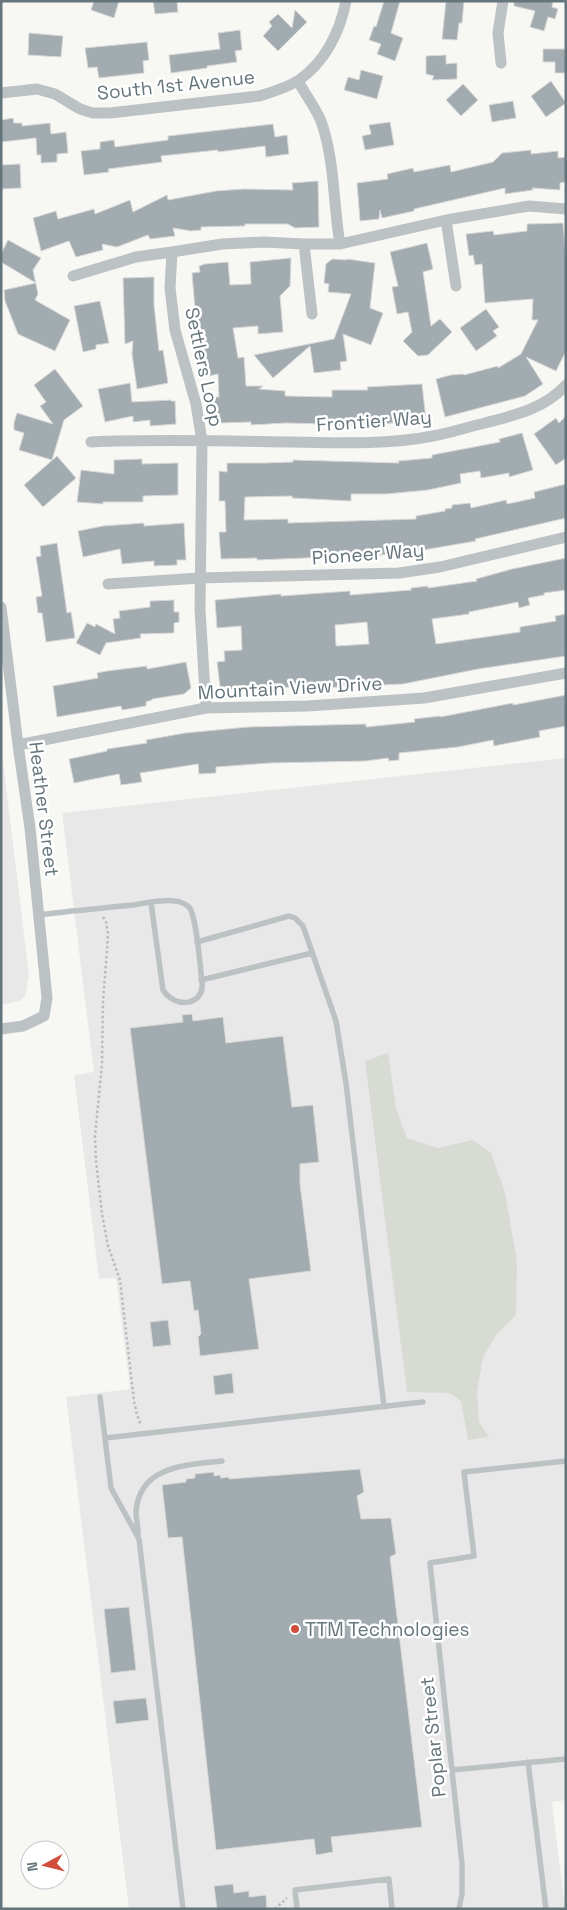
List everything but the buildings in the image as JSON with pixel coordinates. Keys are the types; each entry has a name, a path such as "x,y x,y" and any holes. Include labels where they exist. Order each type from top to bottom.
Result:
{"street":[{"name":"South 1st Avenue","path":"1,93 37,89 55,94 80,109 93,113 110,113 258,96 279,90 298,81 317,65 332,45 346,1"},
{"path":"501,63 498,33 503,1"},
{"path":"298,81 323,130 331,164 340,244"},
{"path":"72,276 136,257 222,244 264,242 340,244 446,220 529,206 566,209"},
{"path":"446,220 456,286"},
{"path":"304,244 312,314"},
{"name":"Settlers Loop","path":"172,252 170,288 175,330 196,404 202,441 200,610 206,708"},
{"name":"Frontier Way","path":"91,442 202,441 340,444 387,442 432,436 516,415 540,407 566,386"},
{"name":"Pioneer Way","path":"108,584 200,578 399,573 440,567 566,537"},
{"name":"Heather Street","path":"1,607 30,828 47,998 44,1016 23,1026 1,1029"},
{"name":"Mountain View Drive","path":"18,745 206,708 308,706 424,698 566,673"}],"lane":[{"path":"38,915 151,903 177,901 189,907 194,920 202,987 200,993 190,1002 177,1003 166,996 162,984 151,903"},
{"path":"197,942 289,916 295,918 303,926 336,1021 346,1083 384,1407"},
{"path":"201,980 312,953"},
{"path":"100,1397 112,1488 139,1539"},
{"path":"105,1438 424,1402"},
{"path":"183,1909 136,1511 139,1499 148,1481 163,1471 182,1465 222,1461"},
{"name":"Poplar Street","path":"459,1909 462,1894 462,1864 430,1563 474,1556 464,1472 566,1461"},
{"path":"452,1770 566,1759"},
{"path":"528,1762 546,1909"},
{"path":"297,1909 295,1890 389,1879 392,1909"}],"path":[{"path":"95,909 106,922 108,933 103,1000 102,1065 95,1136 96,1161 108,1246 120,1280 137,1415 142,1426 153,1433"}],"shaded area":[{"path":"1,744 29,976 25,996 19,1001 1,1005"},
{"path":"566,758 566,1800 552,1802 565,1909 129,1909 66,1397 130,1389 116,1278 99,1279 74,1075 94,1072 62,813"},
{"path":"388,1053 396,1108 407,1138 438,1148 473,1140 491,1153 505,1192 517,1262 516,1315 497,1334 483,1357 477,1392 479,1422 489,1437 468,1440 461,1401 449,1393 407,1392 365,1061"}],"place":[{"name":"TTM Technologies","path":"295,1629"}]}
